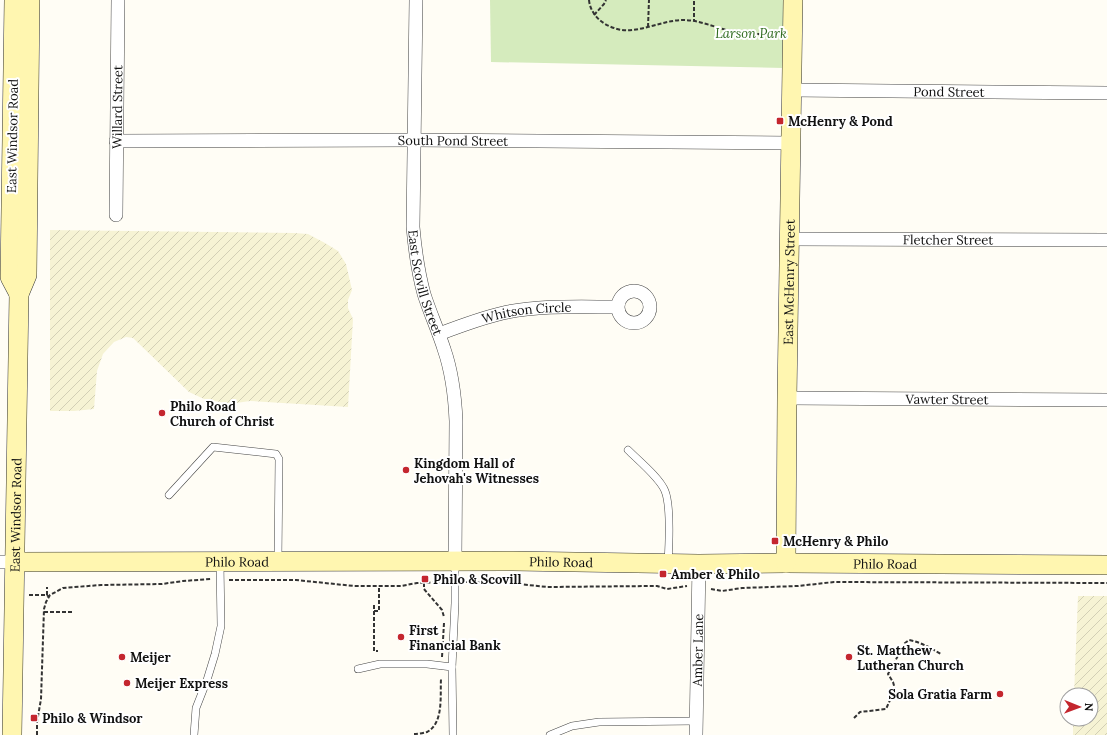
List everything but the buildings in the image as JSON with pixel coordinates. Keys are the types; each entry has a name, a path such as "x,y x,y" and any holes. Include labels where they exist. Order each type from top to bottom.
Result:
{"main road":[{"name":"East Windsor Road","path":"14,0 10,277 19,294"},
{"name":"East Windsor Road","path":"13,735 7,562 19,294 27,275 30,0"},
{"name":"East McHenry Street","path":"786,563 790,143 793,0"},
{"name":"Philo Road","path":"7,562 455,561 668,564 786,563 1107,565"}],"street":[{"name":"Willard Street","path":"116,215 118,0"},
{"name":"East Scovill Street","path":"416,0 414,243 424,295 449,364 455,402 455,561"},
{"name":"Pond Street","path":"792,90 1107,93"},
{"name":"South Pond Street","path":"116,141 414,140 790,143"},
{"name":"Fletcher Street","path":"789,239 1107,240"},
{"name":"Whitson Circle","path":"439,334 480,319 510,312 564,307 617,307"},
{"name":"Vawter Street","path":"787,398 1107,400"},
{"name":"Amber Lane","path":"696,735 699,564"}],"lane":[{"path":"169,495 213,447 276,454 279,459 278,562"},
{"path":"628,450 658,480 665,491 668,505 668,564"},
{"path":"453,735 452,668 455,561"},
{"path":"194,735 196,708 215,654 220,626 220,562"},
{"path":"358,669 380,664 427,664 452,668"},
{"path":"550,735 572,726 599,722 696,721"}],"path":[{"path":"589,0 594,15 614,28 632,30 655,24 682,20 694,21 740,33 760,34 776,32"},
{"path":"594,15 606,0"},
{"path":"648,26 649,0"},
{"path":"694,1 694,21"},
{"path":"648,21 655,24"},
{"path":"42,595 48,596 59,589 69,587 162,584 203,579"},
{"path":"238,580 296,580 354,586 402,586 433,582"},
{"path":"472,582 497,582 547,587 657,586 667,589 685,586"},
{"path":"708,588 722,592 742,588 798,586 834,582 1107,583"},
{"path":"424,583 424,589 444,613 442,657"},
{"path":"374,611 379,611 379,586"},
{"path":"37,735 37,722 41,699 44,607 48,596 47,588"},
{"path":"374,605 374,651 378,651"},
{"path":"44,612 73,612"},
{"path":"854,718 860,712 886,709 895,689 888,674 905,643 909,640 925,644 941,654"},
{"path":"414,734 427,732 440,716 441,679"}],"shaded area":[{"path":"50,230 294,233 308,234 325,243 338,251 346,264 352,290 348,300 348,308 353,319 348,407 250,401 226,403 204,399 189,392 133,338 126,337 114,342 103,354 97,371 94,409 50,411"},
{"path":"1078,596 1107,596 1107,735 1073,735 1073,727 1099,727 1099,687 1074,687"}],"green space":[{"name":"Larson Park","path":"490,0 785,0 784,68 491,62"}],"place":[{"name":"McHenry & Pond","path":"780,121"},
{"name":"Philo Road Church of Christ","path":"162,413"},
{"name":"Kingdom Hall of Jehovah's Witnesses","path":"406,470"},
{"name":"McHenry & Philo","path":"775,541"},
{"name":"Amber & Philo","path":"663,574"},
{"name":"Philo & Scovill","path":"425,579"},
{"name":"First Financial Bank","path":"401,637"},
{"name":"Meijer","path":"122,657"},
{"name":"St. Matthew Lutheran Church","path":"849,657"},
{"name":"Meijer Express","path":"127,683"},
{"name":"Sola Gratia Farm","path":"1000,694"},
{"name":"Philo & Windsor","path":"34,718"}]}
